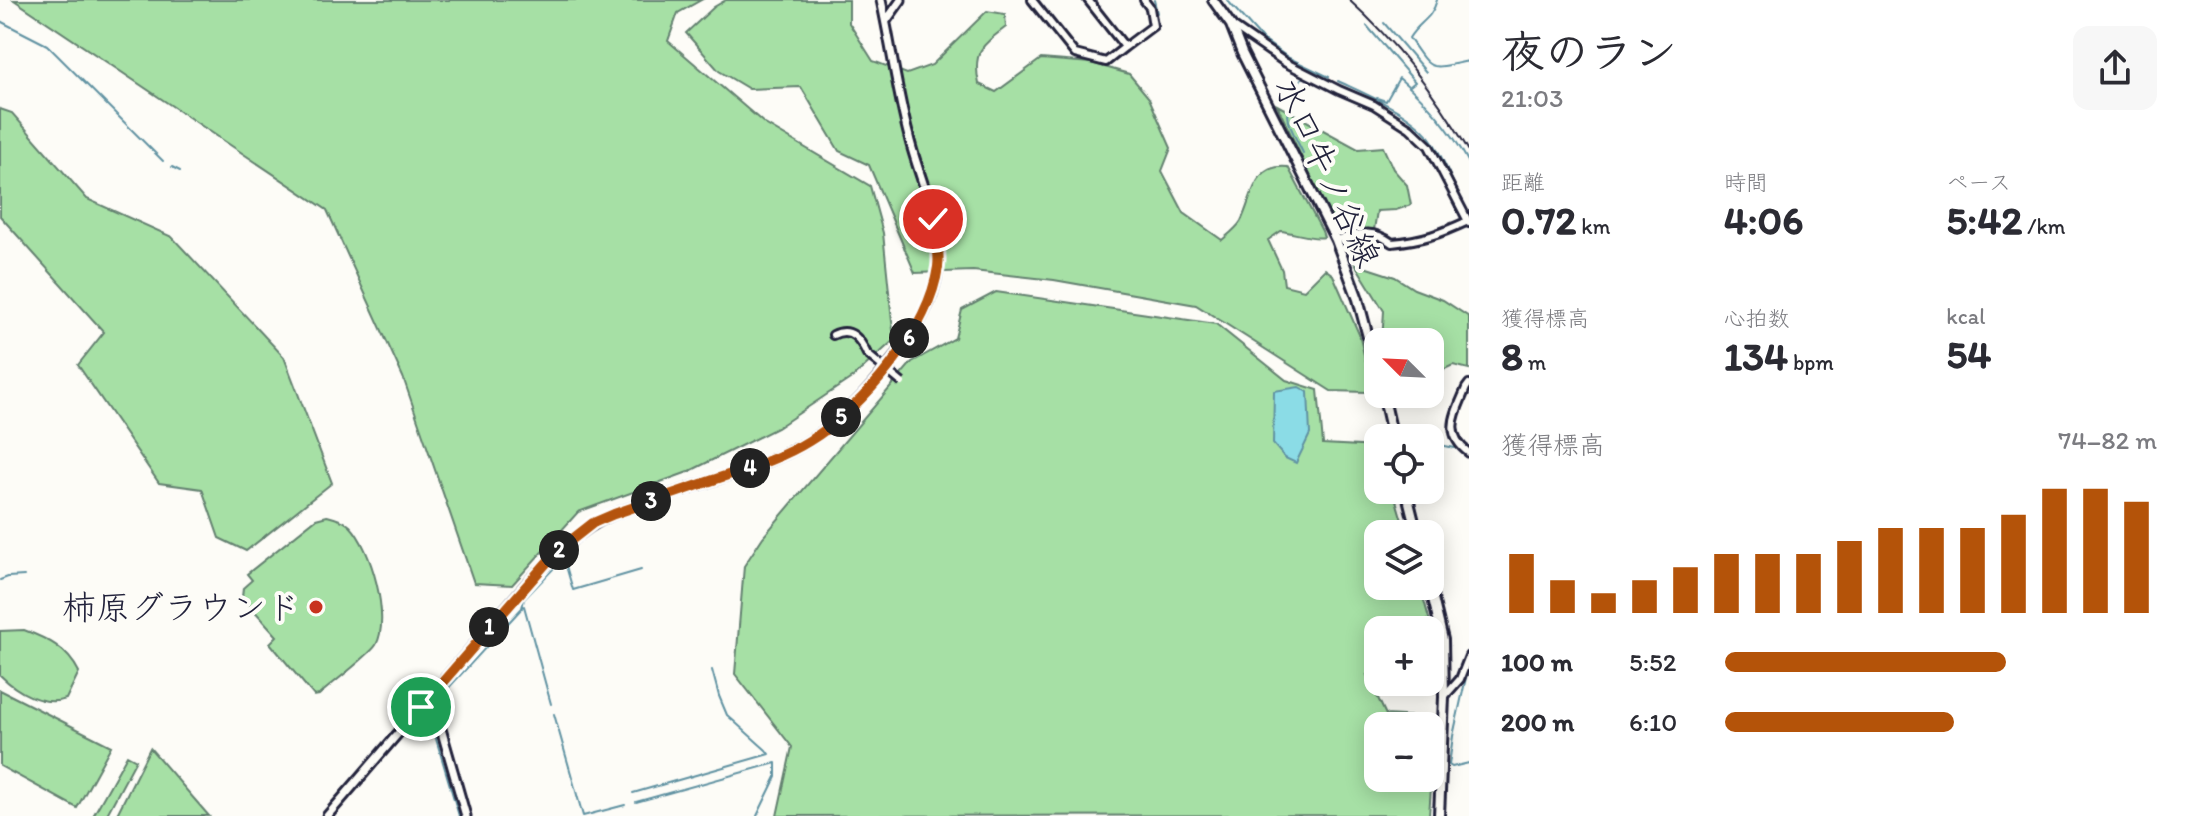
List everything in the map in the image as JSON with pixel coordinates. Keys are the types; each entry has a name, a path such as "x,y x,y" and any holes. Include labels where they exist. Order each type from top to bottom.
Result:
{"main road":[{"name":"水口牛ノ谷線","path":"1213,0 1231,25 1242,53 1336,240 1366,328"},
{"path":"1433,600 1443,640 1439,816"}],"street":[{"path":"327,816 556,552 593,523 748,468 810,441 835,422 873,385 916,328 929,304 939,265 937,238 909,138 881,0"},
{"path":"886,21 901,0"},
{"path":"1032,0 1075,54 1106,62 1153,26 1150,8 1144,0"},
{"path":"1088,0 1125,47"},
{"path":"1231,25 1286,63 1374,105 1417,134 1429,146 1469,222 1420,240 1392,243 1375,233 1336,240"},
{"path":"833,335 838,332 854,334 867,354 902,383"},
{"path":"1469,384 1452,429 1454,437 1469,453"},
{"path":"1444,697 1460,679 1469,656"},
{"path":"431,694 466,816"}],"green space":[{"path":"14,0 701,0 678,13 668,41 765,124 870,186 883,233 894,340 853,377 777,428 688,472 578,512 512,585 474,583 403,377 327,210"},
{"path":"726,0 849,0 849,23 873,61 907,74 932,65 987,11 1005,14 1006,27 985,45 978,57 979,84 996,92 1041,59 1091,63 1129,74 1149,98 1171,148 1162,171 1184,213 1222,240 1241,221 1261,176 1276,167 1288,167 1324,237 1281,231 1268,240 1282,270 1284,285 1304,290 1325,269 1333,275 1359,334 1364,355 1364,392 1331,391 1196,305 1054,280 973,271 915,273 869,165 839,151 801,87 749,89 719,71 686,33"},
{"path":"1277,105 1358,149 1383,147 1393,169 1407,185 1411,205 1377,211 1374,230 1339,237"},
{"path":"0,109 12,113 87,199 172,237 284,357 332,483 246,551 219,538 202,489 159,483 78,365 104,332 0,216"},
{"path":"1355,264 1395,277 1414,289 1443,300 1469,317 1469,369 1453,365 1444,369 1444,328 1383,328 1384,311"},
{"path":"996,292 1216,324 1286,380 1318,390 1323,444 1364,446 1364,504 1397,504 1402,520 1364,520 1364,600 1424,600 1428,616 1364,616 1364,696 1377,696 1385,712 1364,712 1364,792 1431,792 1429,815 777,816 792,747 735,674 744,566 763,537 912,362 955,338 962,310"},
{"name":"柿原グラウンド","path":"327,516 350,526 365,550 380,601 380,633 372,650 314,696 270,643 277,636 242,597 243,588 252,580 247,574 316,519"},
{"path":"24,630 56,645 79,672 66,699 39,699 14,687 0,675 0,631"},
{"path":"0,690 111,746 77,808 0,766"},
{"path":"150,748 209,816 116,816"},
{"path":"127,755 136,760 106,816 93,816"}],"water":[{"path":"1299,387 1308,392 1310,434 1296,463 1285,458 1273,444 1274,391"}],"waterway":[{"path":"1154,0 1157,13"},
{"path":"1227,0 1262,39 1289,58 1329,77"},
{"path":"1437,0 1432,12 1409,38 1433,66 1469,61"},
{"path":"0,21 47,45 163,161"},
{"path":"1384,23 1426,72"},
{"path":"1367,26 1415,82 1410,86"},
{"path":"1303,153 1290,124 1290,101 1304,77 1321,84"},
{"path":"1377,98 1386,101 1399,78 1438,117 1469,163"},
{"path":"1338,81 1390,106 1425,132 1441,157 1463,204"},
{"path":"1349,97 1360,103"},
{"path":"172,167 180,171"},
{"path":"1444,446 1460,449"},
{"path":"564,559 573,590 641,570"},
{"path":"444,709 442,695 522,608 524,599 553,569"},
{"path":"0,580 24,576"},
{"path":"524,606 551,704"},
{"path":"1469,664 1449,765 1469,763"},
{"path":"633,793 769,754 727,715 712,670"},
{"path":"428,712 459,816"},
{"path":"554,714 583,816 625,805"},
{"path":"636,802 776,763 776,777 757,816"},
{"path":"1433,816 1435,792"}],"railway":[{"path":"1349,0 1384,34 1415,71 1469,151"}],"place":[{"name":"柿原グラウンド","path":"316,607"}],"route":[{"path":"421,707 556,552 593,523 790,451 810,441 853,406 897,355 929,304 939,265 933,219"}]}
